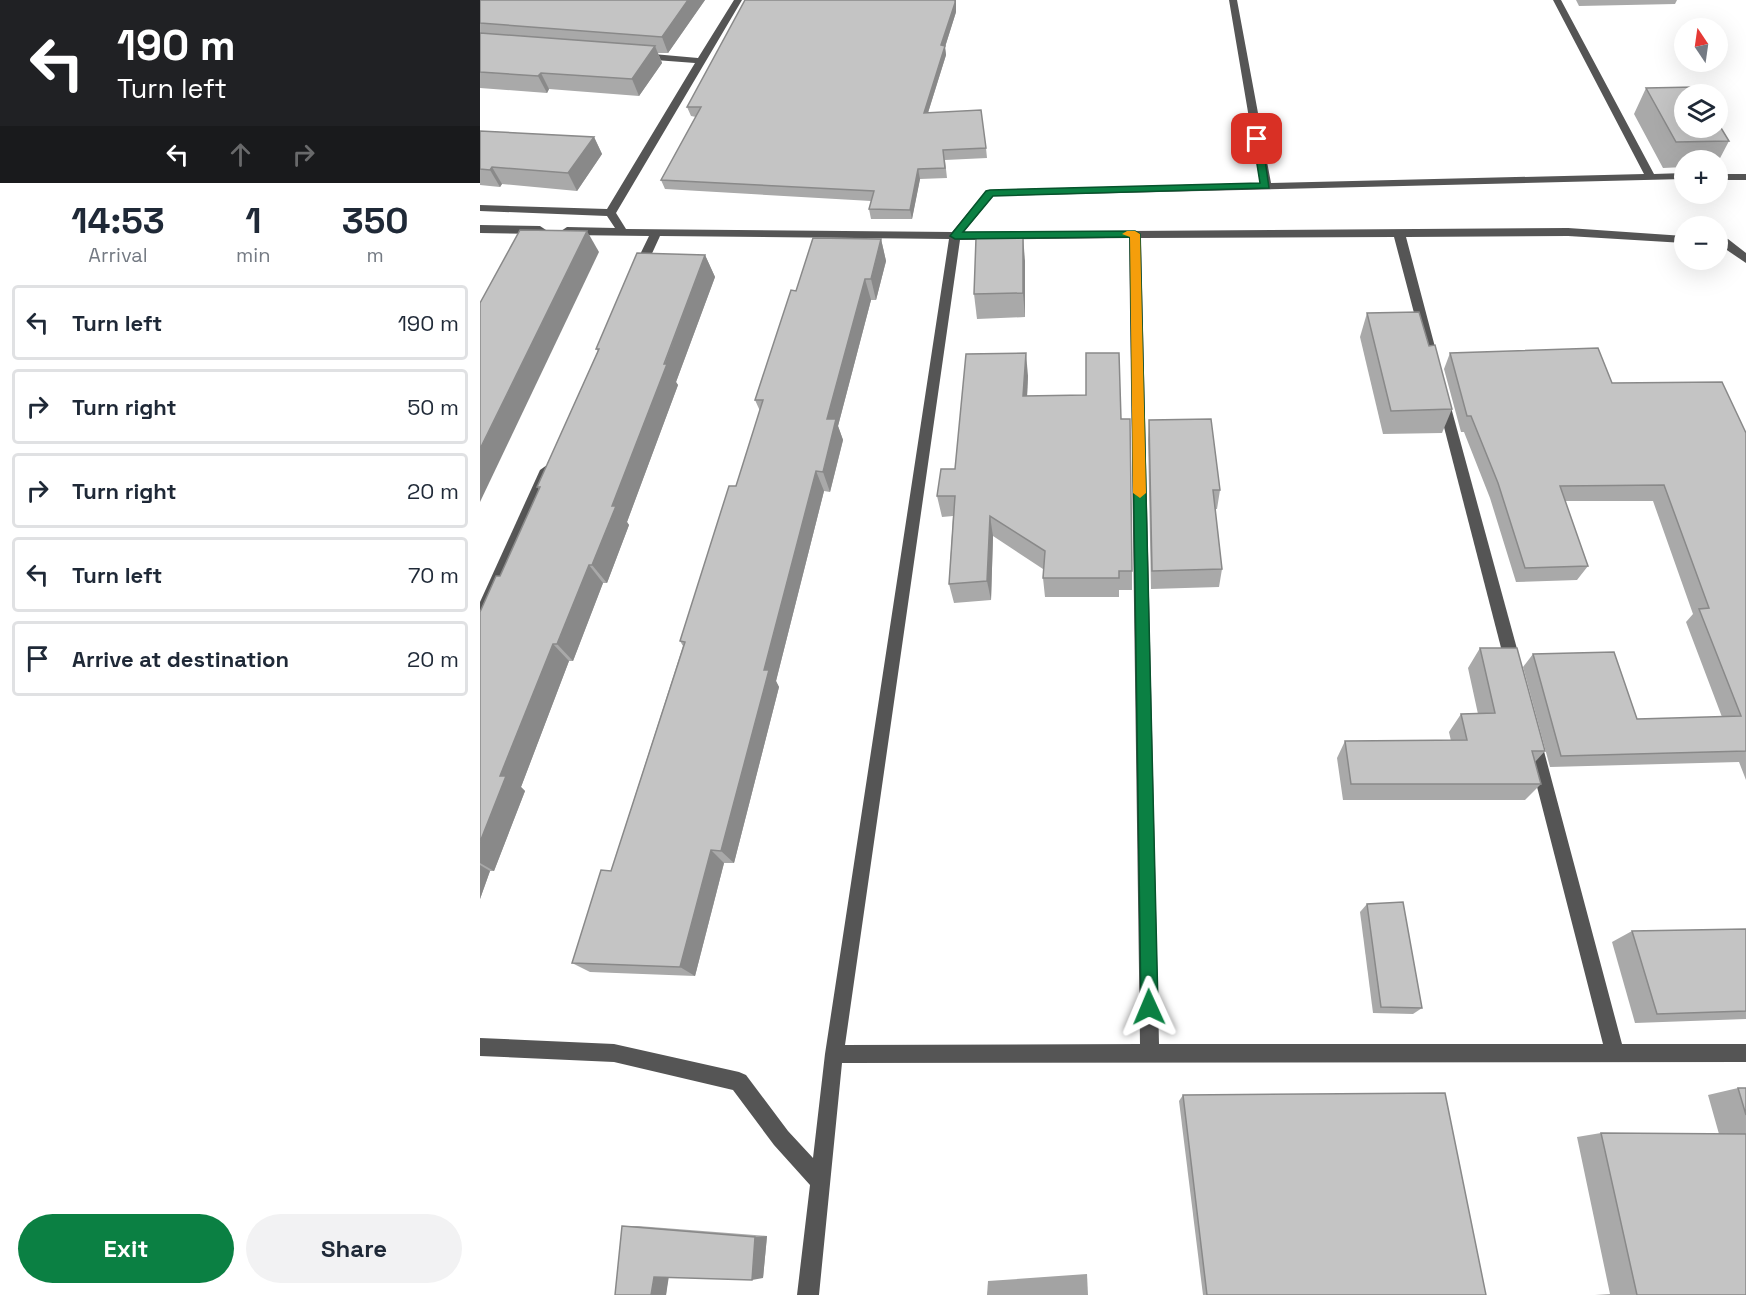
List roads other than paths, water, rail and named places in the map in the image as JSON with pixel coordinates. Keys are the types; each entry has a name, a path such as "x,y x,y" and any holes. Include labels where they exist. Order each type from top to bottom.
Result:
{"street":[{"path":"610,213 738,0"},
{"path":"1233,0 1266,186"},
{"path":"1557,0 1650,175"},
{"path":"632,56 702,61"},
{"path":"808,1295 834,1054 955,236 990,193 1674,176"},
{"path":"1728,177 1746,177"},
{"path":"480,208 610,213"},
{"path":"610,213 623,232"},
{"path":"480,229 955,236 1568,232 1674,238"},
{"path":"632,286 656,232"},
{"path":"1399,232 1518,683"},
{"path":"1135,234 1150,1054"},
{"path":"1728,245 1746,259"},
{"path":"480,618 553,457"},
{"path":"1530,730 1615,1053"},
{"path":"480,1047 614,1053 739,1082 781,1138 820,1180"},
{"path":"834,1054 1746,1053"}]}
